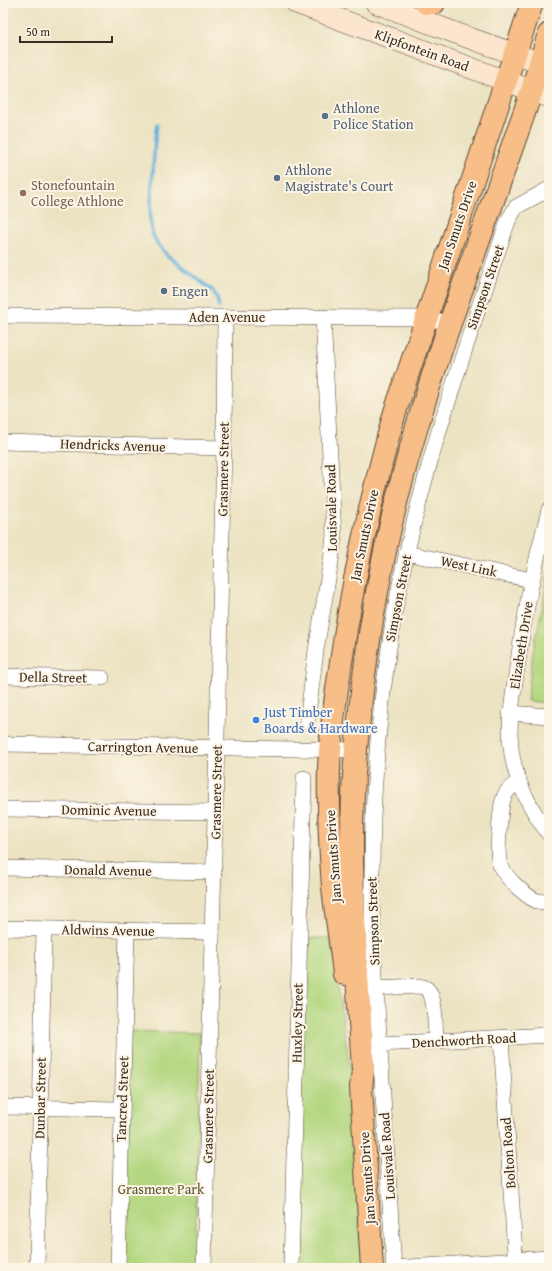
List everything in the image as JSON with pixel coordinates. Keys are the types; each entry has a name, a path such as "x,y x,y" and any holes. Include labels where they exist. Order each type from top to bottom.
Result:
{"main road":[{"name":"Klipfontein Road","path":"296,3 540,93"},
{"name":"Klipfontein Road","path":"376,3 545,64"},
{"path":"426,3 434,3"},
{"name":"Jan Smuts Drive","path":"361,1087 355,1071 333,886 330,817 330,749 344,641 365,525 395,412 532,3"},
{"name":"Jan Smuts Drive","path":"372,1268 361,1087 363,1071 353,884 352,826 356,750 367,651 389,534 402,478 422,407 450,323 540,93 549,34"}],"street":[{"name":"Simpson Street","path":"380,1044 375,988 372,874 376,766 389,648 406,553 426,472 508,221 516,207 549,189"},
{"name":"Aden Avenue","path":"3,316 426,318 450,323"},
{"name":"Grasmere Street","path":"204,1268 224,448 225,317"},
{"name":"Louisvale Road","path":"307,722 316,650 334,536 322,317"},
{"name":"Hendricks Avenue","path":"3,442 224,448"},
{"name":"Elizabeth Drive","path":"549,510 531,580 510,713 512,756 519,781 524,796 532,811 549,834"},
{"name":"West Link","path":"406,553 531,580"},
{"name":"Della Street","path":"3,676 102,678"},
{"path":"510,713 549,716"},
{"name":"Carrington Avenue","path":"3,744 356,750"},
{"name":"Huxley Street","path":"291,1268 304,778"},
{"path":"519,781 507,792 502,802 499,861 505,873 522,891 537,901 549,902"},
{"name":"Dominic Avenue","path":"3,809 215,812"},
{"name":"Donald Avenue","path":"3,868 214,872"},
{"name":"Aldwins Avenue","path":"3,928 212,932"},
{"name":"Dunbar Street","path":"37,1268 44,929"},
{"name":"Tancred Street","path":"118,1268 127,931"},
{"path":"375,988 420,986 430,991 434,1006 436,1041"},
{"name":"Denchworth Road","path":"380,1044 549,1035"},
{"name":"Bolton Road","path":"501,1038 515,1264"},
{"name":"Louisvale Road","path":"380,1044 394,1268"},
{"path":"3,1107 122,1109"},
{"path":"394,1268 515,1264 549,1258"}],"green space":[{"path":"549,572 549,703 527,701 533,653"},
{"path":"304,938 331,938 351,1077 362,1268 297,1268"},
{"name":"Grasmere Park","path":"129,1031 200,1033 195,1268 123,1268"}],"waterway":[{"path":"157,124 150,218 152,233 157,243 168,256 213,291 217,298 219,307"}],"place":[{"name":"Athlone Police Station","path":"325,116"},
{"name":"Athlone Magistrate's Court","path":"277,178"},
{"name":"Stonefountain College Athlone","path":"23,193"},
{"name":"Engen","path":"164,291"},
{"name":"Just Timber Boards & Hardware","path":"256,720"}]}
